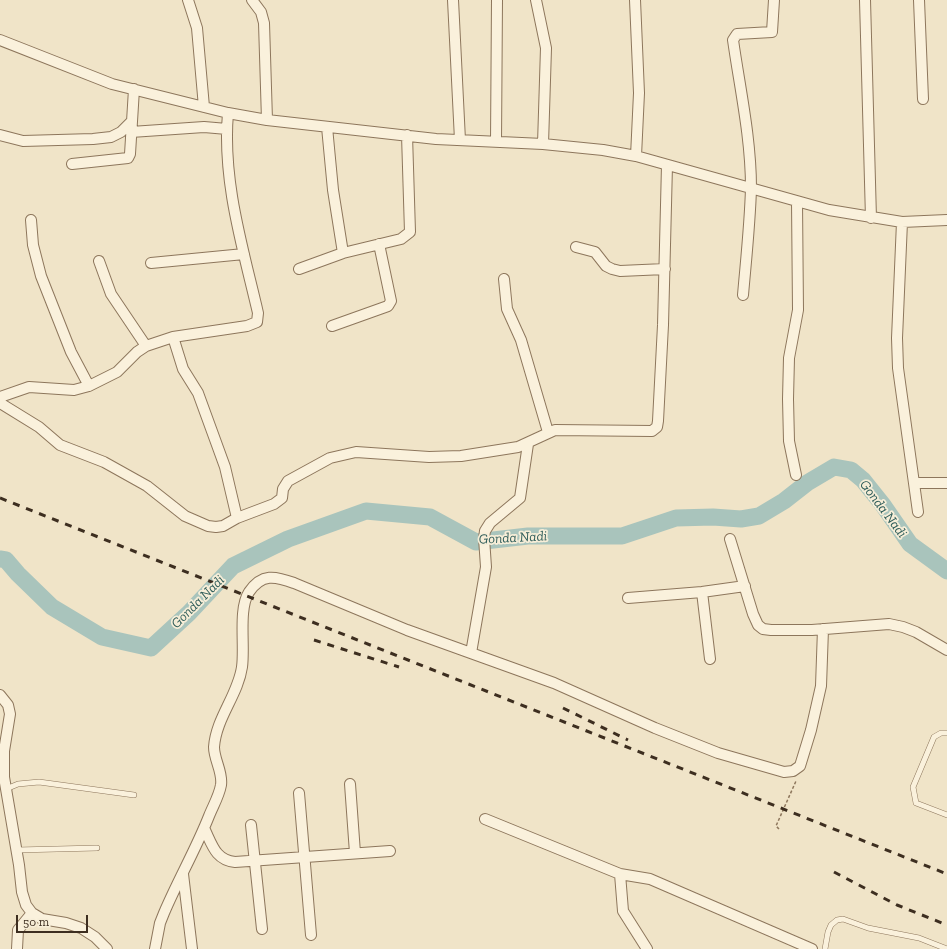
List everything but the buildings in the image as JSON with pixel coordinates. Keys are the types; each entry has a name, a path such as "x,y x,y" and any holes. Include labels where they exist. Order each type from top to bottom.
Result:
{"street":[{"path":"188,0 197,28 204,107"},
{"path":"252,0 261,12 264,23 267,120"},
{"path":"454,0 460,140"},
{"path":"496,142 497,0"},
{"path":"536,0 546,56 543,144"},
{"path":"635,0 639,93 636,156"},
{"path":"743,295 751,189 746,117 733,37 737,34 772,32 774,0"},
{"path":"865,0 871,218"},
{"path":"919,0 923,99"},
{"path":"0,40 112,84 228,113 267,120 407,135 460,140 543,144 636,156 829,210 902,222 947,220"},
{"path":"72,164 128,158 130,154 134,89"},
{"path":"0,397 29,387 74,390 89,386 117,372 137,352 146,346 173,337 247,326 257,322 258,313 244,254 228,173 228,113"},
{"path":"0,135 23,141 93,139 111,137 121,132 132,121"},
{"path":"327,126 343,253"},
{"path":"131,132 204,127 227,129"},
{"path":"299,269 343,253 401,239 410,232 407,135"},
{"path":"0,403 39,427 60,445 104,462 147,486 184,516 216,527 280,501 283,489 288,481 330,458 346,454 356,452 429,457 461,456 528,444 548,432 567,429 646,432 656,428 663,333 667,165"},
{"path":"796,475 789,441 788,399 789,358 798,310 797,202"},
{"path":"31,220 33,246 41,276 71,352 89,386"},
{"path":"902,222 897,338 898,368 918,512"},
{"path":"332,326 388,306 391,301 379,244"},
{"path":"576,247 596,252 606,266 620,271 664,269"},
{"path":"151,263 244,254"},
{"path":"99,261 113,299 146,346"},
{"path":"504,279 507,309 521,340 548,432"},
{"path":"173,337 183,369 198,393 225,467 237,518"},
{"path":"471,653 486,567 484,543 490,523 520,498 528,444"},
{"path":"914,483 947,483"},
{"path":"730,539 753,614 758,625 763,629 822,629 889,624 916,632 947,650"},
{"path":"155,949 160,923 182,872 204,828 221,785 221,777 214,746 217,731 240,676 244,644 244,608 248,594 261,581 270,577 277,577 294,583 407,630 554,683 655,728 718,753 784,772 797,769 800,766 811,730 821,686 822,629"},
{"path":"628,598 702,592 745,586"},
{"path":"702,592 710,659"},
{"path":"0,695 5,700 10,714 4,751 4,777 17,850 22,892 26,905 32,913 42,919 66,923 81,928 95,937 107,949"},
{"path":"350,784 355,853"},
{"path":"299,793 311,935"},
{"path":"484,819 620,874 650,880 812,949"},
{"path":"252,825 254,861 262,929"},
{"path":"204,828 217,854 226,862 390,851"},
{"path":"182,872 192,949"},
{"path":"620,874 623,911 647,949"},
{"path":"17,949 18,930 32,913"}],"lane":[{"path":"947,733 941,733 934,737 913,787 916,803 947,815"},
{"path":"6,789 18,784 39,782 134,795"},
{"path":"17,850 97,848"},
{"path":"825,949 828,932 831,925 837,920 843,919 868,928 919,938 947,949"}],"path":[{"path":"779,829 776,826 797,778 797,769"}],"waterway":[{"name":"Gonda Nadi","path":"0,559 6,560 18,574 52,607 102,637 151,648 189,613 233,566 288,539 366,511 430,517 476,542 528,536 622,536 676,518 713,517 741,519 759,516 784,501 807,483 834,467 851,470 863,480 883,505 910,544 947,571"}],"railway":[{"path":"0,498 947,874"},
{"path":"314,640 399,667"},
{"path":"563,708 628,740"},
{"path":"834,872 897,905 947,925"}]}
